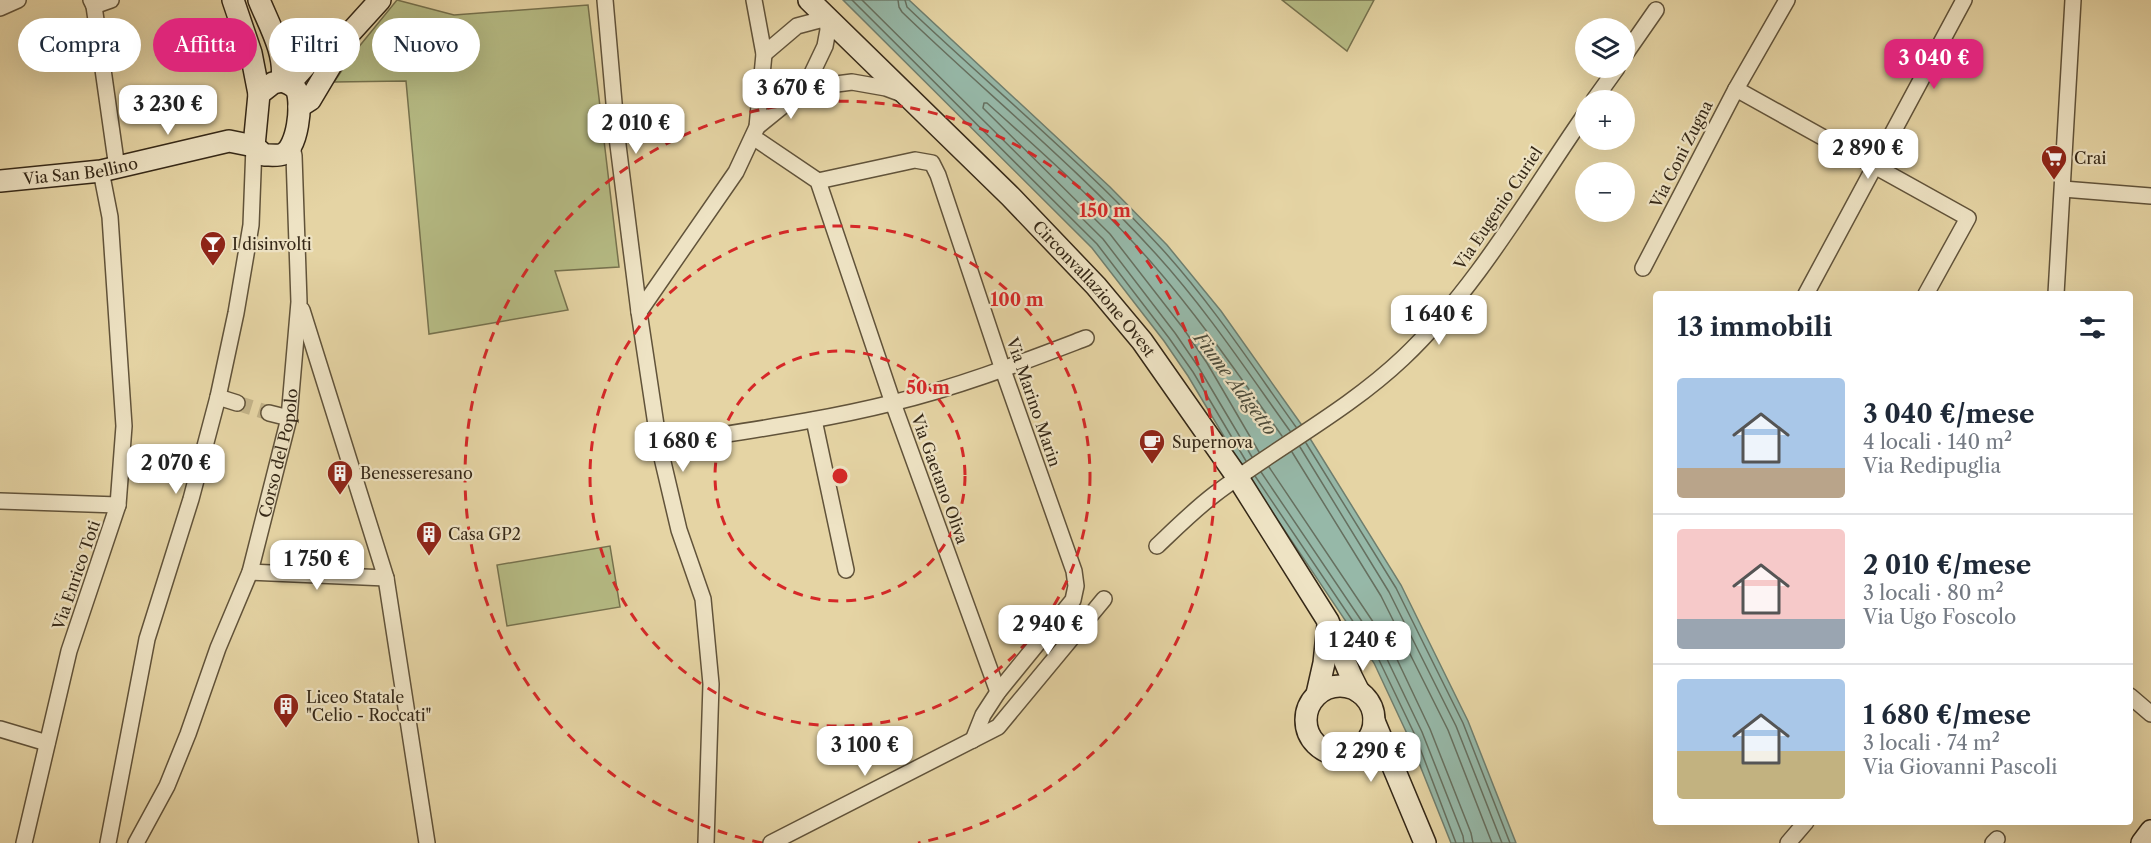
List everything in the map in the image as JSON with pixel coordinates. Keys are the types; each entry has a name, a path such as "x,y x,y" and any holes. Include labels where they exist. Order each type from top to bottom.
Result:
{"main road":[{"path":"233,0 251,53 259,94 255,136 264,155 282,155 292,147 299,107 297,90 286,82 283,72"},
{"path":"259,0 269,23"},
{"path":"360,22 380,0"},
{"name":"Circonvallazione Ovest","path":"809,0 1011,197 1096,286 1142,341 1241,476 1328,621 1350,676 1359,692"},
{"path":"259,94 273,83 286,82 296,72"},
{"path":"299,107 310,100 327,72"},
{"name":"Via San Bellino","path":"0,181 109,170 229,141 241,130 255,136"},
{"path":"1317,694 1324,663 1328,621"},
{"path":"1347,753 1367,742 1372,732 1373,710 1368,699 1349,687 1327,688 1317,694 1306,713 1309,735 1325,751 1336,754 1363,754 1388,772 1404,791"},
{"path":"1374,721 1425,843"},
{"path":"2142,843 2151,831"}],"street":[{"path":"93,3 111,0"},
{"path":"605,0 617,137 639,312 660,445 679,530 703,600 711,684 706,843"},
{"path":"639,312 736,172 755,132 765,54 754,0"},
{"name":"Via Coni Zugna","path":"1643,268 1736,89 1787,0"},
{"path":"1808,291 1964,0"},
{"path":"2056,291 2073,0"},
{"name":"Via Enrico Toti","path":"24,843 69,651 118,505 124,426 109,170 93,3"},
{"path":"1635,40 1656,10"},
{"path":"755,132 805,88 825,46 828,30 827,18 797,26 765,54"},
{"path":"805,88 852,82 886,88 907,96"},
{"path":"1736,89 1968,218 1928,291"},
{"name":"Via Eugenio Curiel","path":"1157,546 1195,510 1319,423 1402,359 1457,300 1575,129"},
{"path":"755,132 818,181"},
{"path":"108,843 147,639 191,499 218,396 236,313 251,225 255,136"},
{"name":"Corso del Popolo","path":"142,839 167,786 218,648 250,572 289,418 299,302 296,190 292,147"},
{"name":"Via Marino Marin","path":"818,181 915,160 932,163 1074,571 1076,586 1074,600 998,692 983,715 973,740"},
{"name":"Via Gaetano Oliva","path":"818,181 893,403 998,692"},
{"path":"2063,189 2151,196"},
{"path":"299,302 386,578 427,843"},
{"path":"660,445 814,420 893,403 1003,370 1086,338"},
{"path":"218,396 237,403"},
{"path":"269,413 289,418"},
{"path":"814,420 846,570"},
{"path":"0,501 118,505"},
{"path":"250,572 386,578"},
{"path":"771,843 998,727 1104,599"},
{"path":"2133,699 2151,714"},
{"path":"0,729 47,743"},
{"path":"1788,843 1803,825"}],"green space":[{"path":"397,0 454,15 588,5 619,267 555,271 568,310 429,334 406,81 334,82 341,72 360,72 360,45 372,31 372,72 480,72 480,18 382,18"},
{"path":"1282,0 1374,0 1347,51"},
{"path":"610,546 620,607 507,626 497,565"}],"water":[{"name":"Fiume Adigetto","path":"843,0 909,0 1110,187 1167,245 1221,311 1301,424 1401,585 1468,721 1516,843 1451,843 1409,738 1374,663 1244,470 1188,376 1164,341 1092,248"}],"tunnel":[{"path":"237,403 269,413"}],"place":[{"name":"Crai","path":"2054,181"},
{"name":"I disinvolti","path":"213,267"},
{"name":"Supernova","path":"1152,465"},
{"name":"Benesseresano","path":"340,496"},
{"name":"Casa GP2","path":"429,557"},
{"name":"Liceo Statale \"Celio - Roccati\"","path":"286,729"}]}
